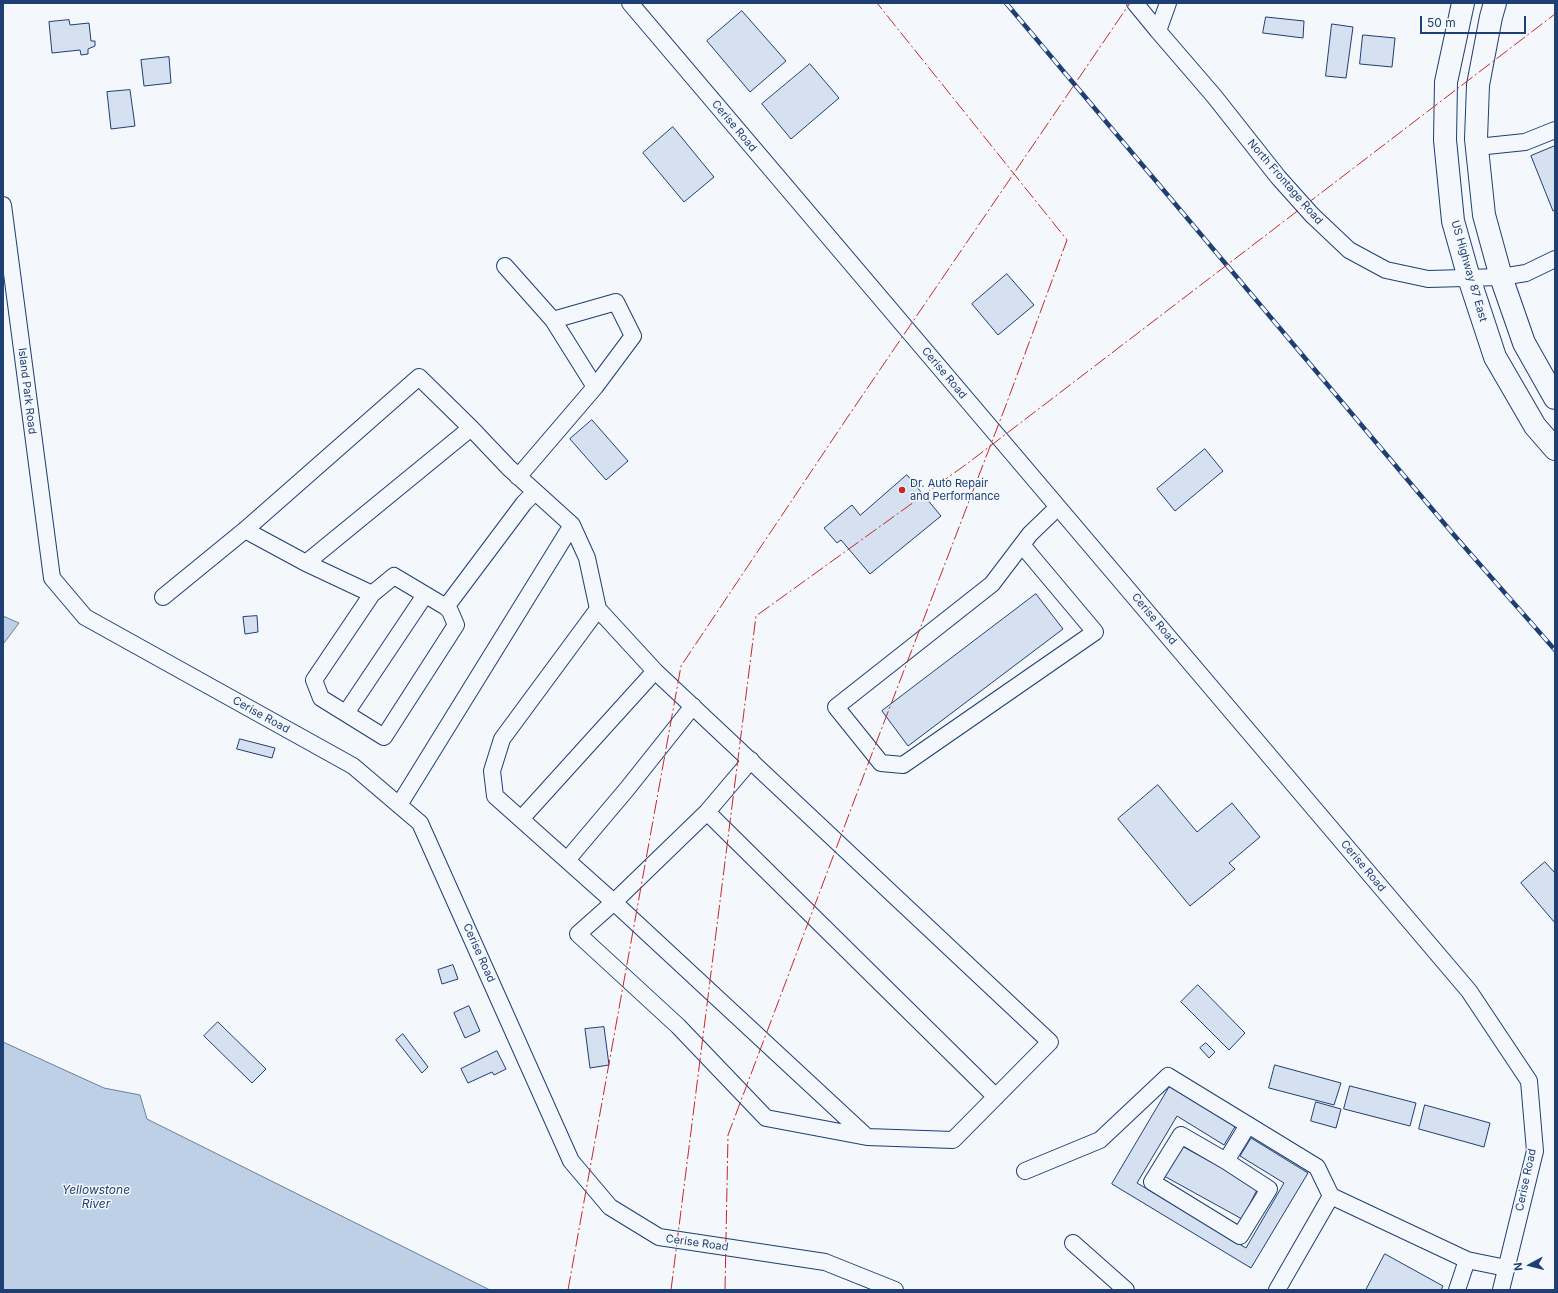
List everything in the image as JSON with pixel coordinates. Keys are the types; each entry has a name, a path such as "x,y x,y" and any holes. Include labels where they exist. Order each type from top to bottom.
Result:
{"highway":[{"name":"US Highway 87 East","path":"1463,3 1446,82 1444,140 1453,221 1469,278 1495,357 1535,426 1555,449"},
{"path":"1495,3 1491,16 1478,85 1477,147 1484,215 1501,277 1524,344 1555,398"}],"street":[{"name":"North Frontage Road","path":"1135,3 1214,96 1278,177 1312,215 1349,250 1386,270 1428,279 1501,277 1526,273 1555,259"},
{"path":"1158,31 1168,3"},
{"name":"Cerise Road","path":"636,5 1058,507 1469,991 1528,1081 1535,1151 1501,1290"},
{"path":"1477,147 1525,142 1555,130"},
{"name":"Island Park Road","path":"3,205 52,578"},
{"path":"504,266 552,320 595,387"},
{"path":"518,476 595,387 633,336 616,302 552,320"},
{"path":"163,597 245,530 419,377 518,476 572,525 587,558 598,609 656,670 693,706 751,760 1050,1042 953,1140 867,1137 766,1118 678,1026 578,934 614,902 707,812 751,760"},
{"path":"306,563 471,428"},
{"path":"446,607 524,504 535,492"},
{"path":"1022,545 1095,632 903,765 881,763 836,707 992,584 1030,534 1058,507"},
{"path":"399,805 572,525"},
{"path":"245,530 306,563 372,594"},
{"path":"394,576 446,607 450,611 456,625 384,737 321,698 314,680 372,594 394,576"},
{"name":"Cerise Road","path":"52,578 85,617 353,766 420,823 571,1161 610,1208 659,1238 825,1262 895,1290"},
{"path":"346,713 425,595"},
{"path":"598,609 502,739 492,771 495,796 614,902 867,1137"},
{"path":"521,819 656,670"},
{"path":"567,860 627,790 693,706"},
{"path":"707,812 996,1096"},
{"path":"1025,1171 1100,1140 1168,1076 1317,1168 1331,1196 1467,1260 1506,1268"},
{"path":"1226,1161 1248,1125"},
{"path":"1182,1135 1226,1161 1269,1189 1240,1236 1152,1182 1182,1135"},
{"path":"1277,1290 1331,1196"},
{"path":"1073,1244 1126,1290"},
{"path":"1457,1290 1467,1260"}],"water":[{"path":"3,616 19,623 4,643 3,642"},
{"name":"Yellowstone River","path":"3,1042 104,1088 140,1095 147,1119 490,1290 3,1290"}],"building":[{"path":"742,11 786,61 750,92 707,41"},
{"path":"1266,17 1304,21 1303,38 1263,33"},
{"path":"69,20 70,25 89,23 91,41 95,41 95,46 88,49 88,54 81,55 80,50 52,53 49,22"},
{"path":"1332,24 1353,27 1346,78 1326,76"},
{"path":"1363,35 1395,38 1392,67 1360,64"},
{"path":"169,57 171,83 144,86 141,60"},
{"path":"810,64 839,98 791,139 762,104"},
{"path":"130,90 135,126 111,129 107,92"},
{"path":"673,127 714,177 684,202 643,153"},
{"path":"1555,146 1555,210 1553,211 1531,156"},
{"path":"1007,274 1034,305 998,335 972,304"},
{"path":"592,420 628,461 606,480 570,439"},
{"path":"1205,449 1223,471 1175,511 1157,489"},
{"path":"907,475 941,516 870,574 841,540 837,543 824,528 852,505 860,515"},
{"path":"1036,594 1063,629 908,746 882,711"},
{"path":"257,616 258,632 245,634 243,617"},
{"path":"240,739 275,748 272,758 237,749"},
{"path":"1158,785 1197,832 1232,803 1260,837 1229,863 1235,869 1190,906 1118,819"},
{"path":"1545,862 1555,873 1555,923 1521,883"},
{"path":"453,965 458,979 442,984 438,970"},
{"path":"1198,985 1245,1033 1229,1050 1181,1002"},
{"path":"469,1006 480,1031 465,1038 454,1013"},
{"path":"218,1022 266,1069 252,1083 204,1036"},
{"path":"604,1027 609,1065 590,1068 585,1029"},
{"path":"403,1034 428,1067 422,1073 396,1040"},
{"path":"1206,1043 1215,1052 1209,1058 1200,1048"},
{"path":"497,1051 506,1069 494,1075 492,1072 468,1083 461,1069"},
{"path":"1275,1065 1341,1083 1334,1105 1269,1088"},
{"path":"1170,1086 1236,1125 1224,1145 1177,1116 1137,1183 1246,1248 1284,1183 1240,1156 1251,1138 1308,1173 1251,1268 1112,1184"},
{"path":"1350,1086 1416,1103 1410,1126 1344,1109"},
{"path":"1316,1102 1341,1109 1336,1128 1311,1121"},
{"path":"1425,1105 1490,1123 1484,1147 1419,1129"},
{"path":"1180,1145 1258,1188 1242,1219 1164,1176"},
{"path":"1385,1254 1443,1286 1441,1290 1366,1290"}],"railway":[{"path":"1006,3 1454,535 1555,650"}],"power":[{"path":"725,1290 728,1135 868,764 1006,405 1067,240 877,3"},
{"path":"568,1290 681,666 847,418 1130,3"},
{"path":"671,1290 756,616 968,463 1555,14"}],"place":[{"name":"Dr. Auto Repair and Performance","path":"902,490"}]}
